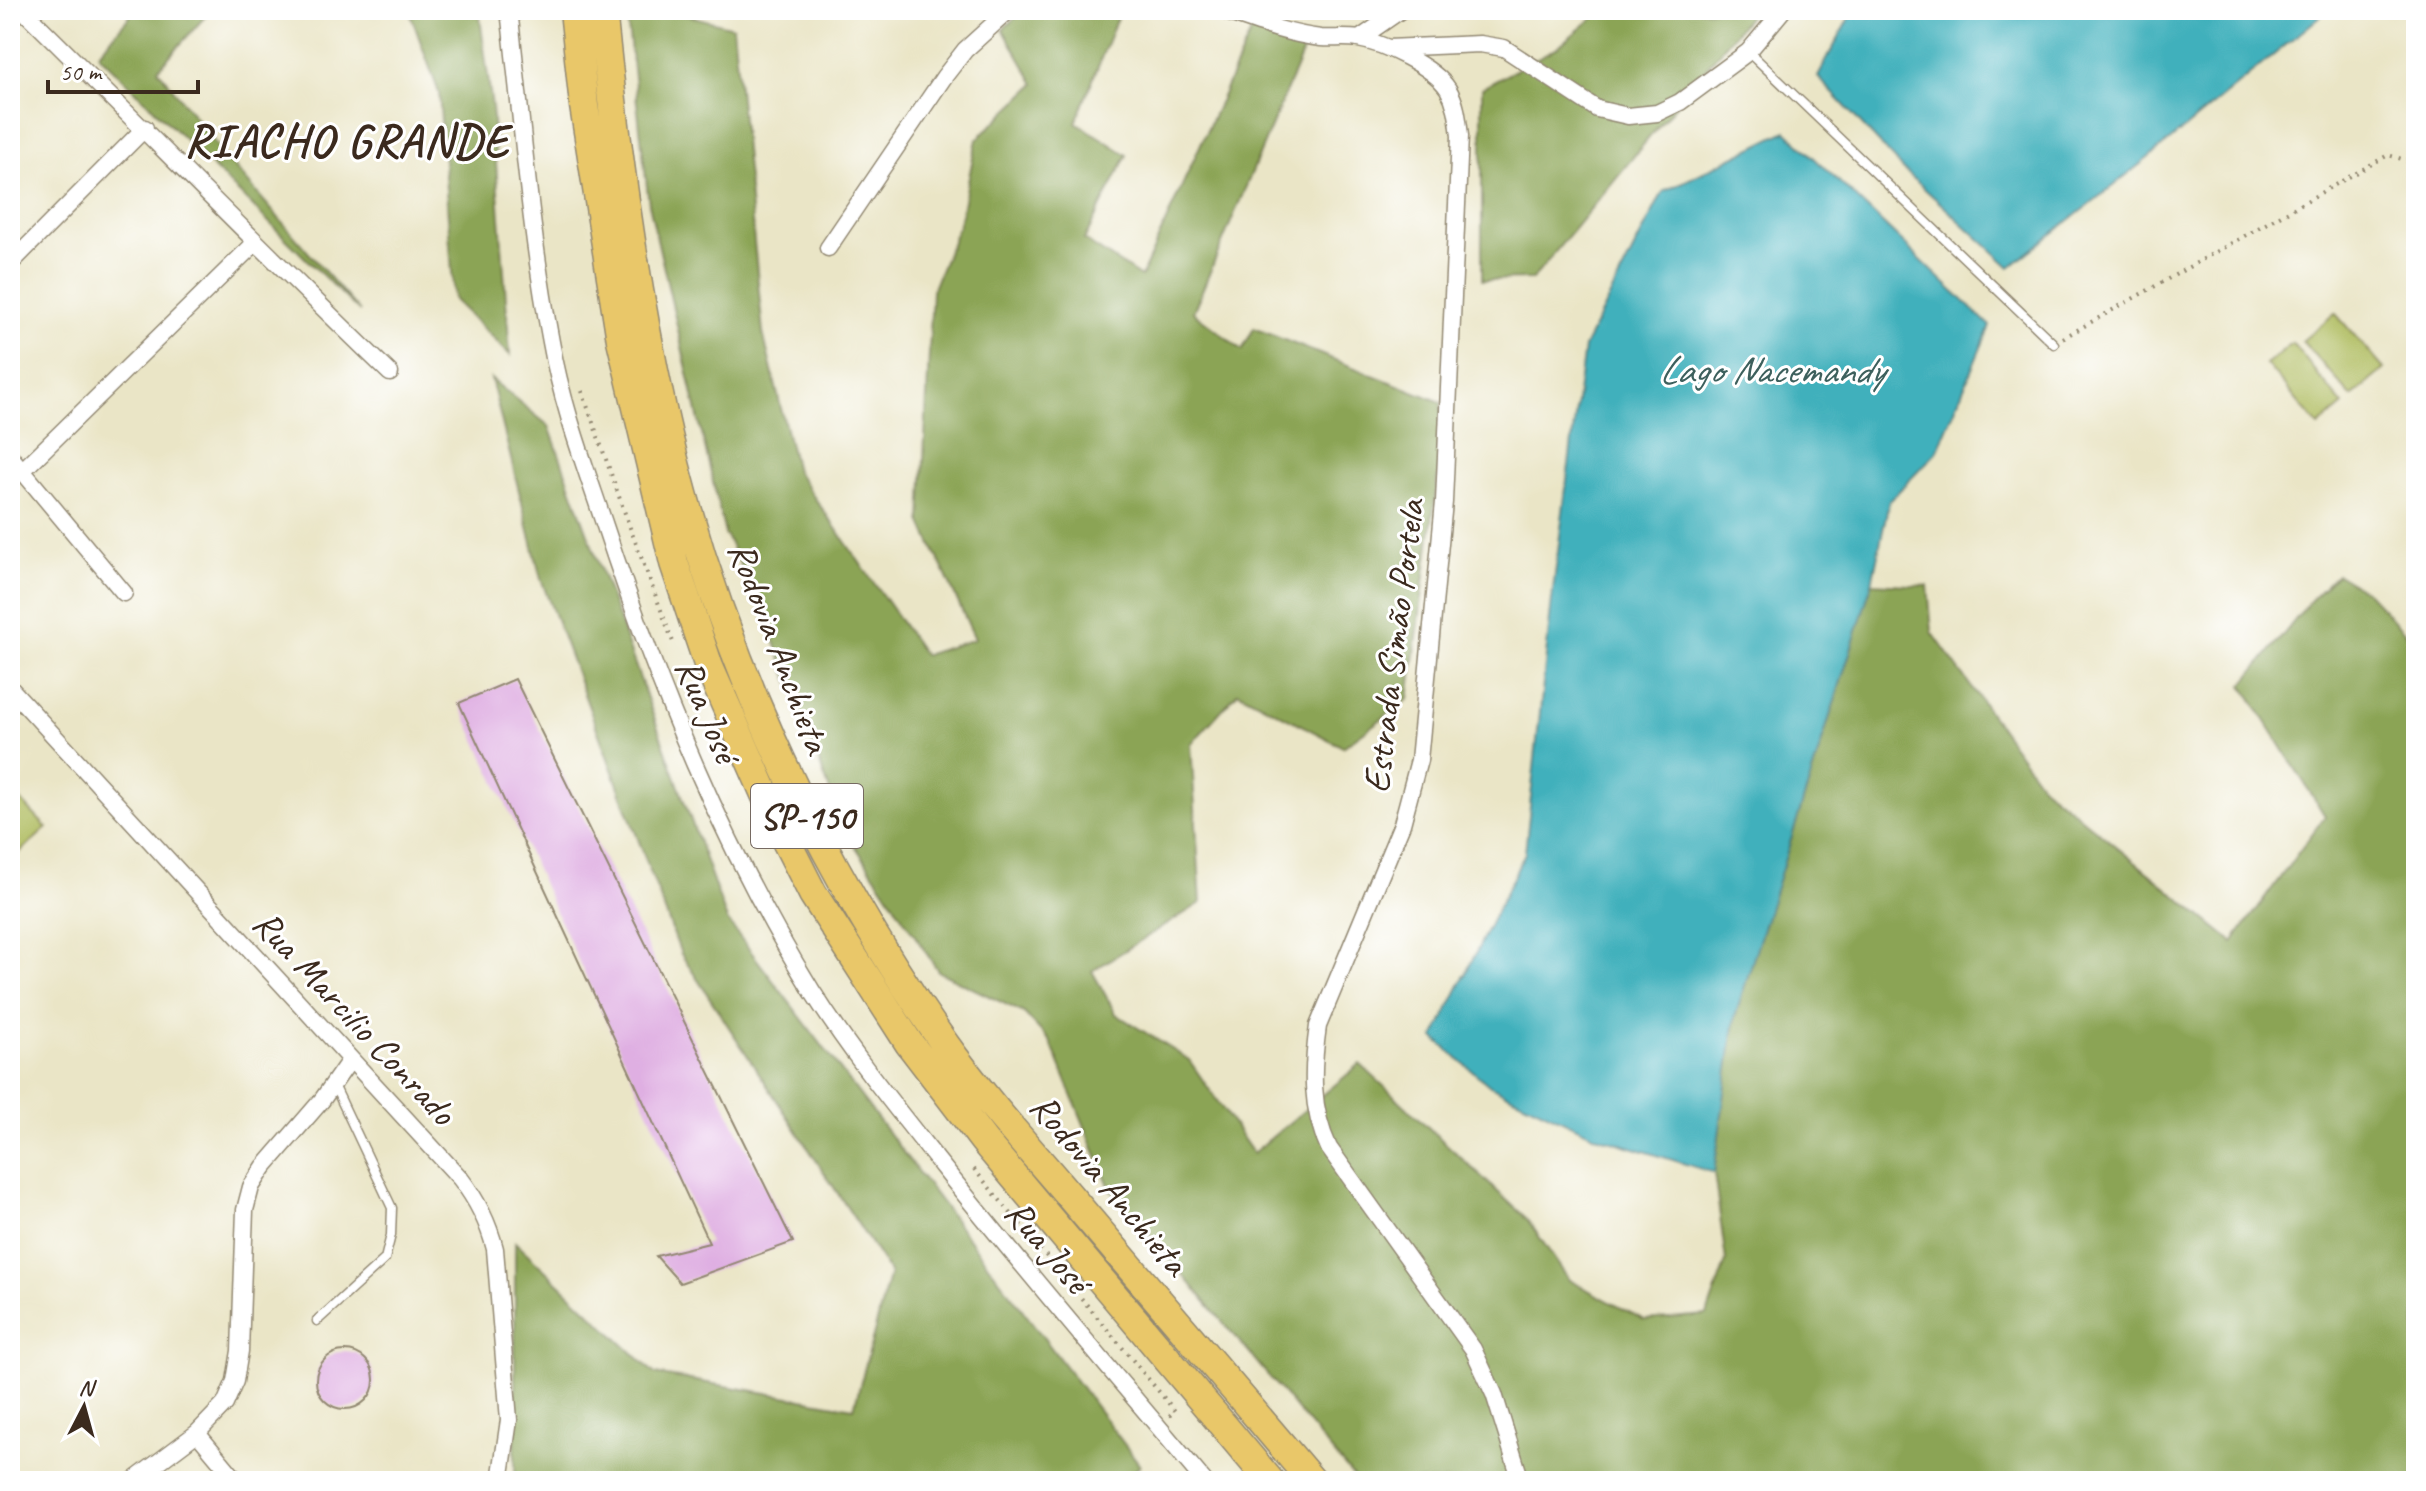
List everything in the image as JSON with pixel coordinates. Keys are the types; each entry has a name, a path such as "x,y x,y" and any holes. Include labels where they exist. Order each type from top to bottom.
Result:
{"highway":[{"path":"563,10 584,106"},
{"name":"Rodovia Anchieta","path":"574,10 584,106 621,340 674,563 709,667 783,835 813,894 909,1043 984,1141 1270,1481"},
{"name":"Rodovia Anchieta","path":"602,10 630,242 662,411 701,554 737,657 813,829 894,966 946,1045 999,1113 1312,1481"}],"street":[{"path":"23,10 145,128 255,243 390,373"},
{"name":"Rua José","path":"509,10 543,295 557,373 634,615 685,741 740,863 813,992 877,1084 1187,1473 1204,1481"},
{"path":"828,248 944,77 965,50 1009,10"},
{"name":"Estrada Simão Portela","path":"1221,10 1257,23 1320,38 1359,39 1388,48 1429,70 1447,88 1457,110 1460,136 1444,502 1419,760 1402,824 1318,1026 1315,1108 1329,1148 1473,1349 1494,1394 1521,1481"},
{"path":"1359,39 1401,10"},
{"path":"1388,48 1480,44 1504,48 1597,109 1628,116 1657,113 1680,102 1748,52 1783,10"},
{"path":"10,264 145,128"},
{"path":"23,470 255,243"},
{"path":"10,456 124,593"},
{"name":"Rua Marcilio Conrado","path":"10,688 460,1178 477,1202 490,1226 495,1249 509,1420 500,1481"},
{"path":"133,1481 197,1433 225,1404 235,1381 240,1351 245,1210 251,1187 350,1060"},
{"path":"197,1433 237,1481"},
{"path":"492,1481 506,1455"}],"lane":[{"path":"1748,52 2054,344"},
{"path":"317,1321 385,1259 391,1235 392,1208 333,1084"}],"path":[{"path":"2054,344 2388,155 2416,163"}],"green space":[{"path":"135,10 211,10 158,69 225,156 360,312 98,54"},
{"path":"409,10 479,10 492,107 510,355 454,300 439,93"},
{"path":"626,10 667,10 733,27 763,333 796,471 924,655 975,639 921,521 932,291 959,224 977,139 1035,84 1003,29 1024,10 1120,10 1076,122 1127,155 1084,240 1141,277 1252,30 1304,49 1193,312 1242,350 1254,328 1441,402 1442,444 1409,699 1343,747 1238,692 1191,744 1201,903 1092,971 1116,1014 1189,1060 1253,1153 1360,1064 1527,1219 1569,1280 1644,1320 1707,1315 1726,1261 1714,1173 1735,1017 1872,583 1928,586 1932,632 2042,786 2233,942 2325,816 2243,685 2311,600 2337,574 2367,592 2415,643 2408,689 2416,704 2416,1481 1357,1481 1110,1188 1050,1041 1024,1013 939,972 844,829 763,610 725,534 649,204"},
{"path":"1603,10 1754,10 1533,279 1482,280 1482,88 1556,48"},
{"path":"2335,313 2384,369 2352,397 2302,341"},
{"path":"2292,343 2343,405 2318,426 2266,364"},
{"path":"491,379 549,426 727,920 1140,1465 1125,1481 515,1481 515,1242 655,1374 854,1408 890,1273 681,954 541,579"},
{"path":"10,789 47,828 10,861"}],"water":[{"path":"1853,10 2328,10 2010,267 1903,169 1818,77"},
{"name":"Lago Nacemandy","path":"1786,131 1990,326 1937,452 1889,501 1872,583 1735,1017 1714,1173 1596,1136 1490,1086 1434,1038 1525,853 1553,590 1584,347 1663,192"}],"building":[{"path":"515,679 793,1242 680,1283 656,1256 709,1243 459,703"},
{"path":"345,1351 366,1359 374,1380 366,1401 345,1409 324,1401 316,1380 324,1359"}],"district":[{"name":"RIACHO GRANDE","path":"347,140"}]}
